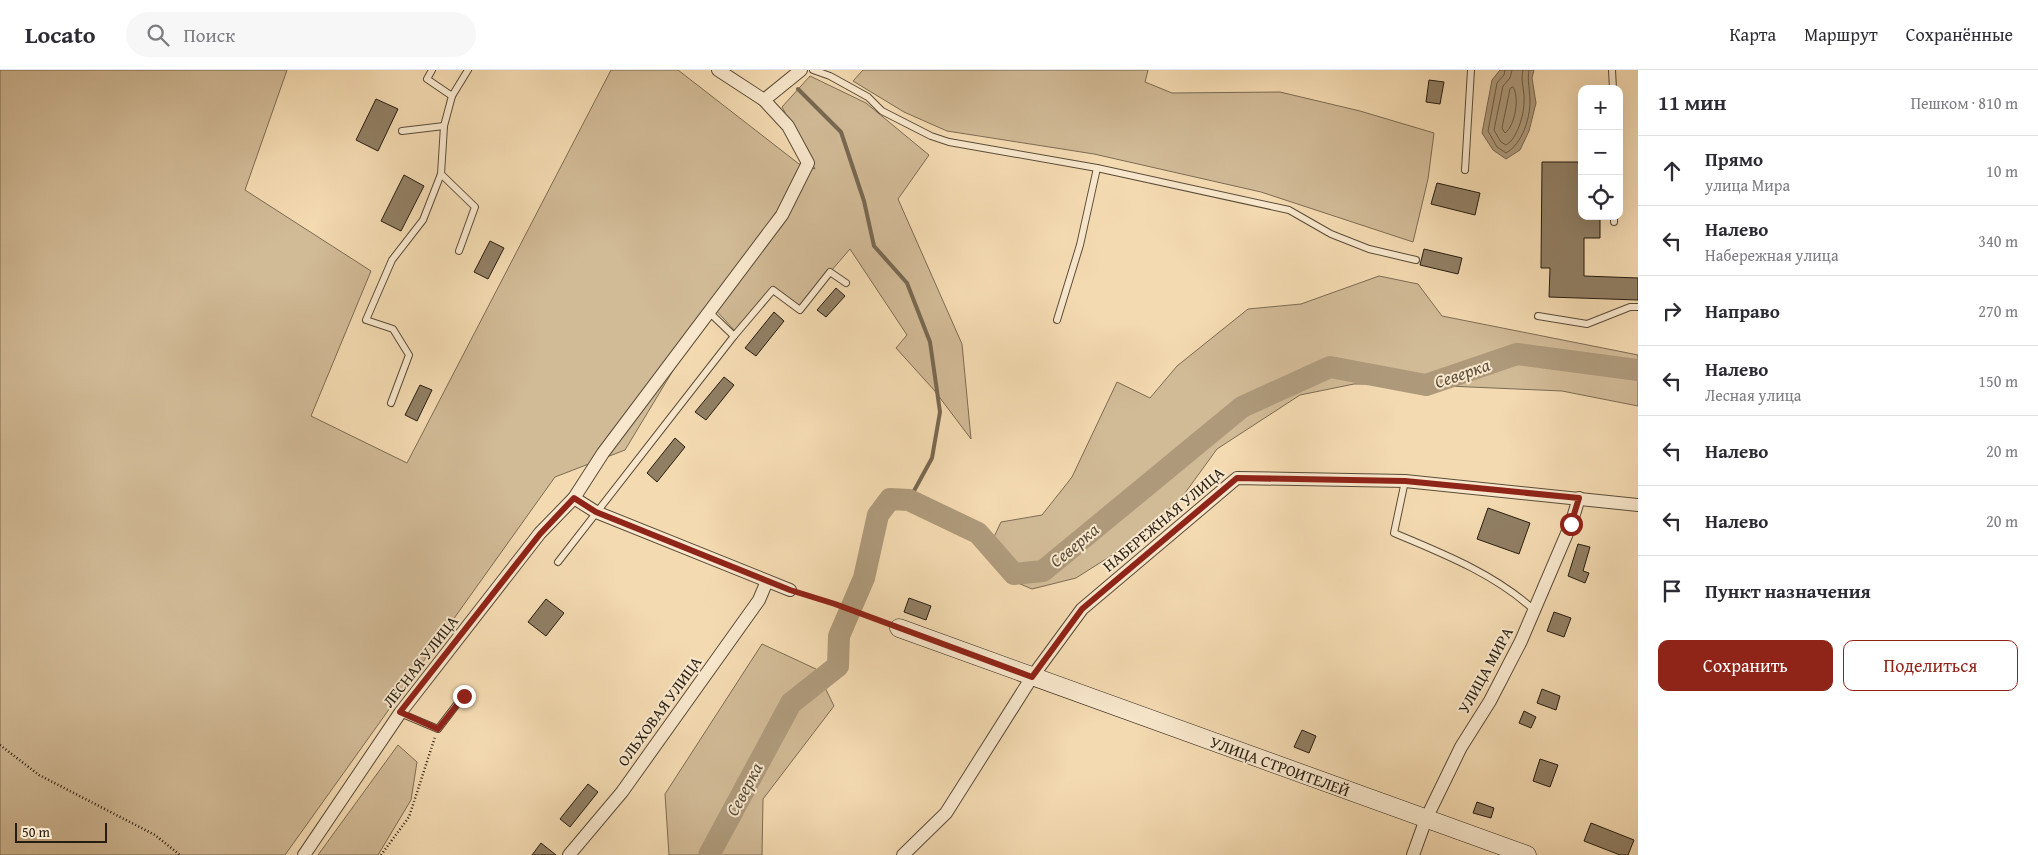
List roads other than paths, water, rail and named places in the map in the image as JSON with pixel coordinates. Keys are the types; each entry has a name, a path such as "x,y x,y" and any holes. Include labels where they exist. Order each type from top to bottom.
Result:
{"street":[{"path":"718,70 764,100 801,70"},
{"name":"ЛЕСНАЯ УЛИЦА","path":"304,855 400,712 540,534 574,498 603,453 782,215 808,163 788,126 764,100"},
{"name":"НАБЕРЕЖНАЯ УЛИЦА","path":"903,855 946,813 1032,677 1082,609 1237,478 1405,481 1638,505"},
{"path":"574,498 596,512 790,590"},
{"name":"УЛИЦА МИРА","path":"1414,855 1426,819 1466,738 1490,701 1512,660 1571,524 1579,498"},
{"name":"ОЛЬХОВАЯ УЛИЦА","path":"569,855 622,792 759,600 767,581"},
{"name":"УЛИЦА СТРОИТЕЛЕЙ","path":"900,628 1528,855"}],"lane":[{"path":"432,70 427,79 452,96"},
{"path":"391,403 409,354 393,329 366,320 392,260 423,220 441,174 444,126 452,96 468,70"},
{"path":"813,70 830,76 868,97 882,111 931,136 949,142 1097,168 1289,210 1331,234 1369,249 1416,260"},
{"path":"1465,170 1471,70"},
{"path":"1612,70 1613,85"},
{"path":"402,130 444,126"},
{"path":"1057,320 1080,245 1097,168"},
{"path":"441,174 475,207 459,251"},
{"path":"558,562 734,336 773,290 800,310 830,272 846,283"},
{"path":"1538,316 1587,324 1630,307 1638,307"},
{"path":"709,312 734,336"},
{"path":"1405,481 1394,533 1435,550 1497,582 1518,596 1534,610"},
{"path":"400,712 438,729 464,696"}],"water":[{"path":"1500,70 1534,70 1532,78 1536,103 1529,131 1520,150 1506,159 1493,150 1482,133 1492,80"}],"waterway":[{"path":"798,89 841,132 864,201 874,246 907,283 930,342 940,412 932,458 909,500"},
{"name":"Северка","path":"709,855 791,703 838,666 839,636 864,578 878,515 890,499 909,500 978,533 1014,574 1043,571 1242,407 1330,367 1426,385 1517,354 1638,370"}]}
